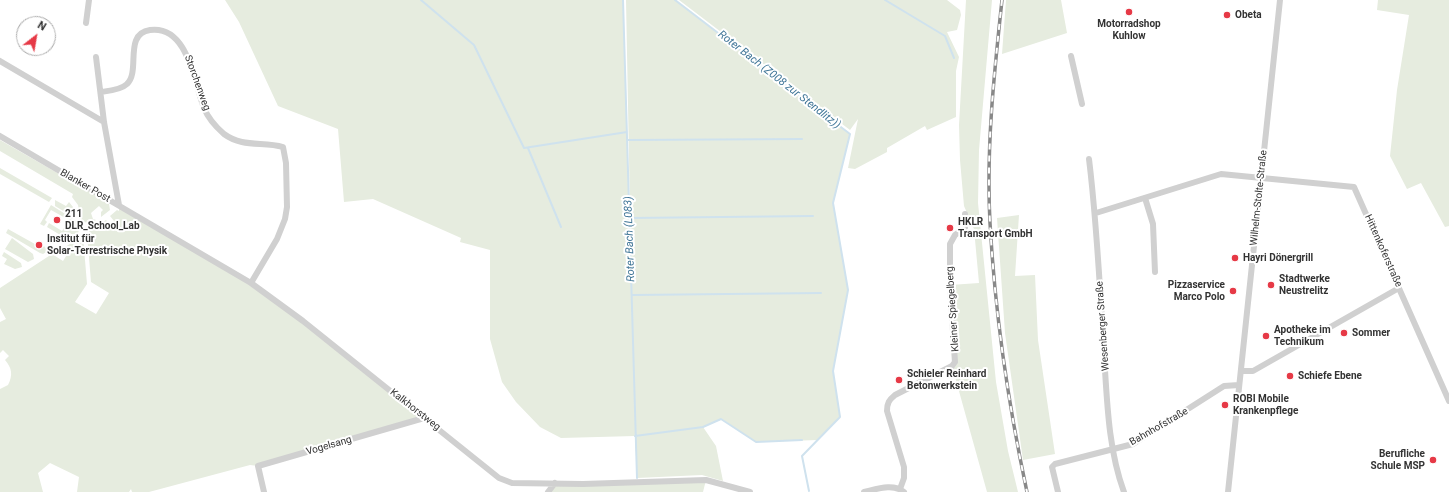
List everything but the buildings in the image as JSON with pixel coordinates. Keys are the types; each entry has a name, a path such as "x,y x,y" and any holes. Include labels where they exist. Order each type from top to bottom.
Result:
{"street":[{"path":"86,23 89,0"},
{"name":"Wilhelm-Stolte-Straße","path":"1228,492 1280,0"},
{"name":"Storchenweg","path":"101,92 120,88 127,84 133,71 132,50 136,41 141,34 149,30 160,30 171,35 182,44 211,122 225,134 242,143 283,147 286,163 287,207 285,219 282,230 251,282"},
{"path":"1072,56 1082,104"},
{"name":"Blanker Post","path":"96,57 104,122 119,205"},
{"path":"0,61 104,122"},
{"name":"Blanker Post","path":"0,136 119,205"},
{"name":"Wesenberger Straße","path":"1089,159 1096,213 1107,389 1113,450 1117,475 1124,492"},
{"path":"1096,213 1221,174 1262,177"},
{"name":"Hittenkoferstraße","path":"1262,177 1354,187 1449,401"},
{"path":"1145,198 1153,224 1155,272"},
{"name":"Kalkhorstweg","path":"119,205 251,282 303,321 499,478 512,483 555,484 706,480 750,492"},
{"name":"Kleiner Spiegelberg","path":"902,490 904,467 887,411 887,405 889,400 895,394 952,366 955,362 950,285 950,244 955,235 965,228 964,214"},
{"path":"1240,371 1253,371 1399,288"},
{"name":"Bahnhofstraße","path":"1058,492 1052,467 1055,464 1133,444 1224,386 1239,385"},
{"name":"Vogelsang","path":"264,492 258,466 424,418"},
{"path":"548,492 555,484"},
{"path":"864,492 890,487 902,490"}],"shaded area":[{"path":"225,0 623,0 632,317 626,0 675,0 850,134 833,203 848,290 833,371 840,417 818,440 756,442 722,419 703,427 716,446 723,481 702,475 637,478 635,436 561,438 540,427 516,402 502,382 490,339 490,250 460,242 461,238 373,199 344,202 338,129 278,106 239,22"},
{"path":"679,0 947,0 960,10 961,15 957,30 947,32 959,57 956,71 956,117 927,130 925,126 887,148 887,152 855,169 848,168 858,119 850,130"},
{"path":"966,0 992,0 979,150 978,203 996,382 1008,451 1018,492 987,492 952,366 950,285 979,283 974,229 964,206 960,160 959,125"},
{"path":"1006,0 1061,0 1067,33 1002,54"},
{"path":"1378,0 1449,0 1449,226 1445,227 1421,183 1407,189 1390,156 1397,90 1409,15 1377,10"},
{"path":"0,140 101,198 109,204 110,210 101,217 101,212 103,210 99,206 91,213 93,219 96,220 89,223 81,221 78,205 72,197 73,194 0,151"},
{"path":"0,168 52,198 49,202 0,174"},
{"path":"55,200 66,206 69,202 73,207 75,218 55,206"},
{"path":"51,205 75,220 79,230 78,233 67,239 47,227 49,223 62,231 69,220 51,210 45,220 47,222 44,226 40,224"},
{"path":"119,205 251,283 424,418 258,466 250,465 149,492 132,492 131,489 129,492 77,492 79,477 50,463 38,473 43,492 0,492 0,389 8,385 11,375 9,366 5,360 9,356 3,350 0,353 0,322 6,319 0,308 0,288 52,254 63,261 68,253 60,250 83,236 87,284 75,302 96,314 109,293 91,282 87,233 106,220 109,224 114,221 110,216 117,210 119,211"},
{"path":"1019,215 1015,276 1035,275 1038,340 1055,454 1023,460 1005,333 997,218"},
{"path":"8,229 42,248 44,246 48,251 43,254 40,253 6,233"},
{"path":"12,238 33,254 34,259 28,262 5,249"},
{"path":"4,252 21,263 22,267 15,269 4,264 7,259 2,256"},
{"path":"706,480 703,492 548,492 555,483"}],"waterway":[{"path":"421,0 474,45 524,148 627,132"},
{"name":"Roter Bach (L083)","path":"623,0 637,478"},
{"name":"Roter Bach (Z008 zur Stendlitz))","path":"675,0 850,134 833,203 848,290 833,371 840,417 802,456 809,491"},
{"path":"885,0 945,36 954,58"},
{"path":"628,140 802,139"},
{"path":"528,148 561,227"},
{"path":"630,218 813,216"},
{"path":"633,295 821,293"},
{"path":"635,436 703,427 721,419 756,442 802,440"}],"railway":[{"path":"1002,0 990,139 990,223 995,291 1003,358 1027,492"}],"place":[{"name":"Motorradshop Kuhlow","path":"1129,12"},
{"name":"Obeta","path":"1227,15"},
{"name":"211 DLR_School_Lab","path":"57,220"},
{"name":"HKLR Transport GmbH","path":"950,228"},
{"name":"Institut für Solar-Terrestrische Physik","path":"39,245"},
{"name":"Hayri Dönergrill","path":"1235,258"},
{"name":"Stadtwerke Neustrelitz","path":"1271,285"},
{"name":"Pizzaservice Marco Polo","path":"1233,291"},
{"name":"Sommer","path":"1344,333"},
{"name":"Apotheke im Technikum","path":"1266,336"},
{"name":"Schiefe Ebene","path":"1290,376"},
{"name":"Schieler Reinhard Betonwerkstein","path":"899,380"},
{"name":"ROBI Mobile Krankenpflege","path":"1225,405"},
{"name":"Berufliche Schule MSP","path":"1433,460"}]}
